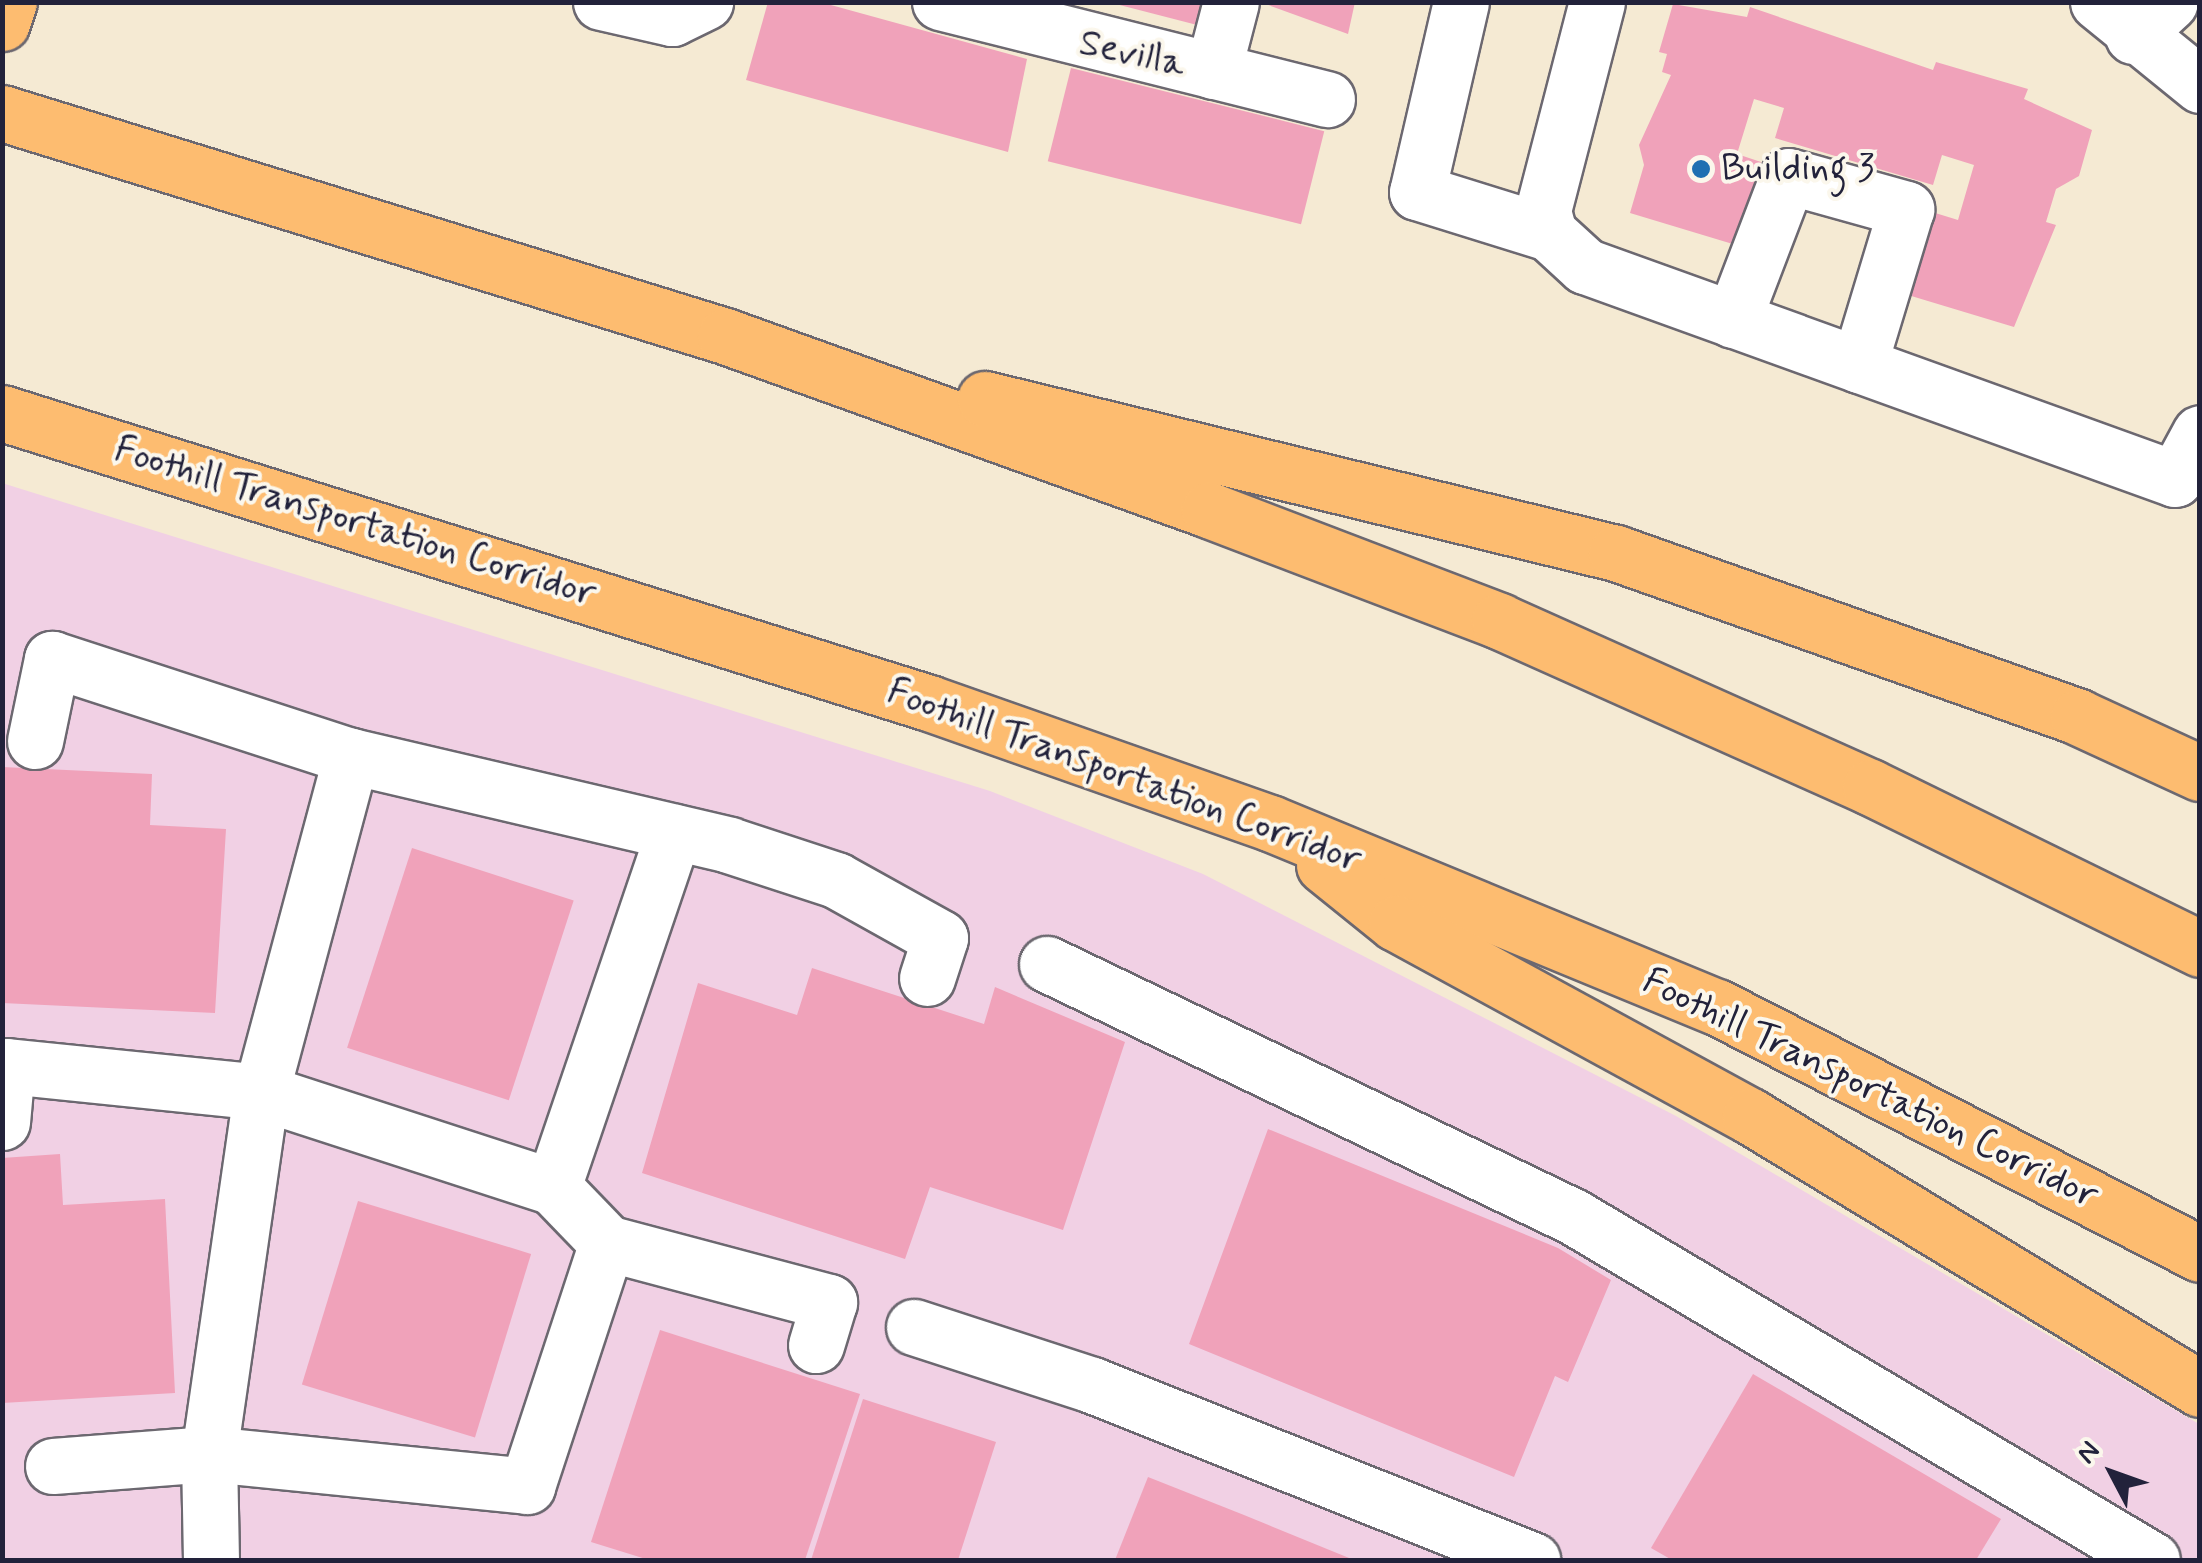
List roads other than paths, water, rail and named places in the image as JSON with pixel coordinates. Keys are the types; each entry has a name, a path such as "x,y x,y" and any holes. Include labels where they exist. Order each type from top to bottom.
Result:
{"main road":[{"path":"2,24 9,2"},
{"path":"2,113 725,336 1498,622 1870,787 2200,949"},
{"path":"725,336 1616,553 2078,716 2200,773"},
{"name":"Foothill Transportation Corridor","path":"2,412 910,698 1270,823 1717,1006 2200,1254"},
{"path":"1270,823 1396,923 1750,1116 2200,1389"}],"street":[{"path":"601,2 672,18 706,2"},
{"name":"Sevilla","path":"940,2 1327,98"},
{"path":"1213,71 1230,2"},
{"path":"1462,2 1416,192 1548,232 1585,266 2175,479 2200,432"},
{"path":"1548,232 1543,210 1597,2"},
{"path":"2134,13 2200,85"},
{"path":"1733,320 1788,176 1906,209 1859,365"},
{"path":"35,741 52,659 351,756 674,832 836,880 940,938 927,978"},
{"path":"211,1560 209,1454 261,1092 351,756"},
{"path":"552,1187 674,832"},
{"path":"1047,964 1574,1217 2073,1541 2152,1560"},
{"path":"2,1122 6,1066 261,1092 552,1187 607,1243 828,1302 816,1345"},
{"path":"53,1466 209,1454 527,1486 607,1243"},
{"path":"914,1327 1092,1385 1532,1560"}],"place":[{"name":"Building 3","path":"1701,169"}]}
